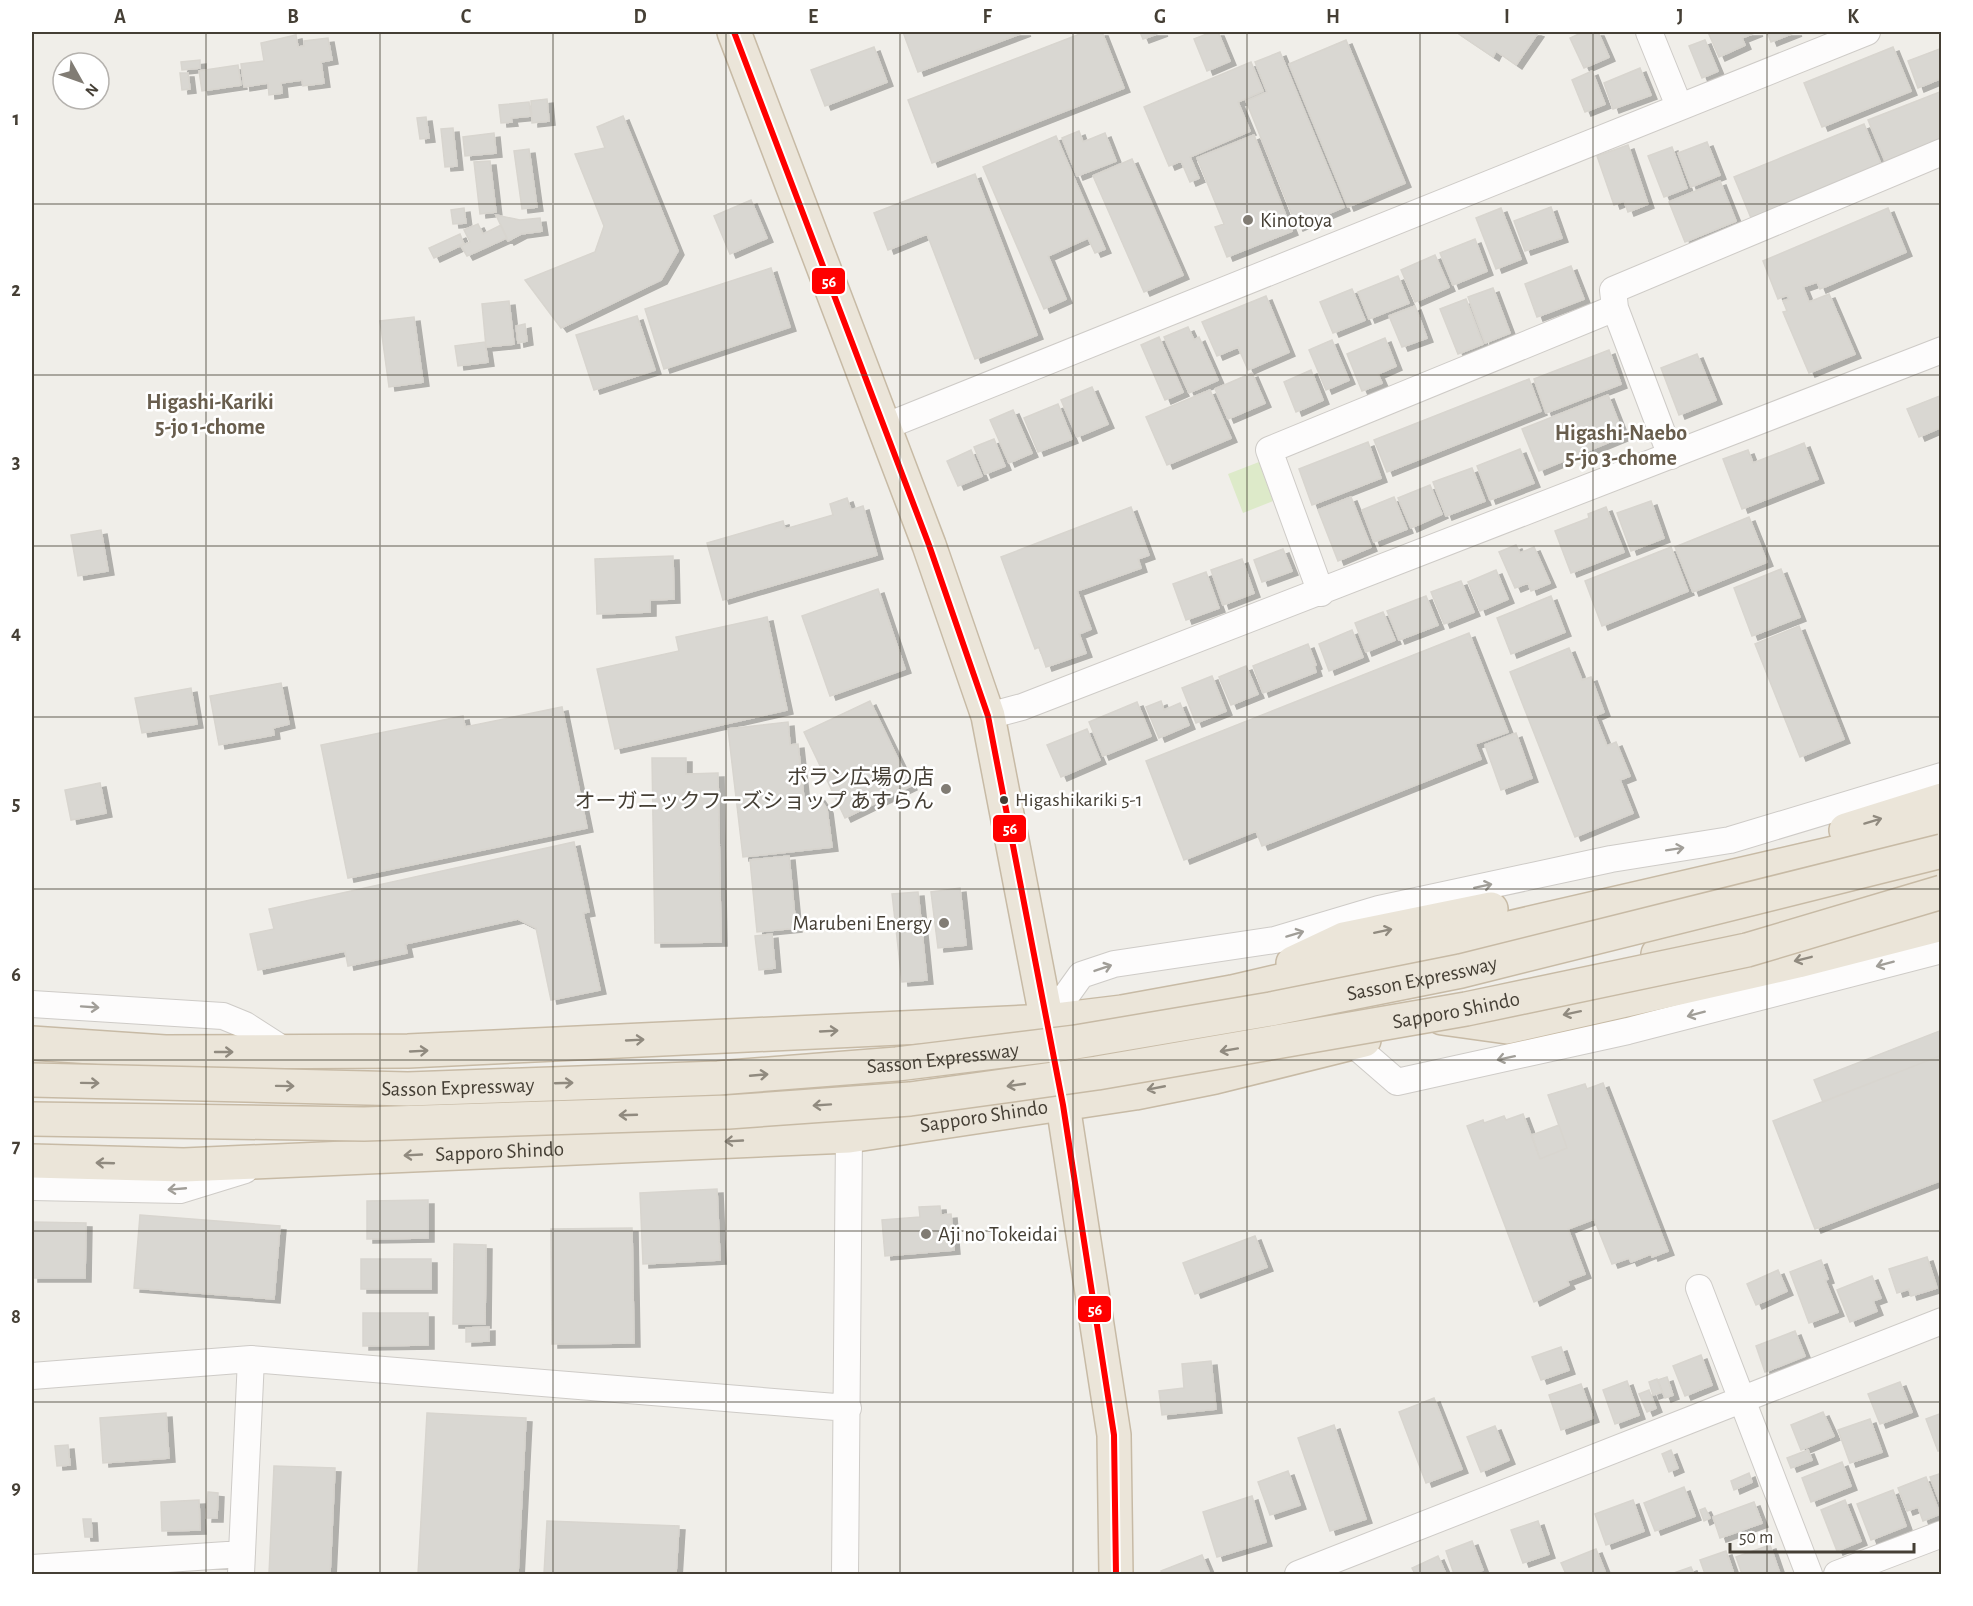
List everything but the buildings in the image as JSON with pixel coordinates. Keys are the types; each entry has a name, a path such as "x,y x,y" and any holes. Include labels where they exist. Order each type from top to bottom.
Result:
{"highway":[{"path":"734,32 928,545 988,716 1063,1105 1114,1435 1116,1575"},
{"path":"1232,992 1344,939 1510,905 1725,867 1941,800"},
{"path":"32,1042 165,1052 408,1051 1048,1021 1122,1012 1232,992 1941,828"},
{"name":"Sasson Expressway","path":"32,1080 408,1089 718,1078 909,1062 1076,1042 1271,1009 1461,971 1941,850"},
{"name":"Sapporo Shindo","path":"32,1161 184,1166 849,1136 1063,1105 1215,1077 1352,1043 1442,1018 1573,975 1696,944 1941,873"},
{"name":"Sasson Expressway","path":"32,1119 364,1124 728,1112 910,1099 1097,1073 1466,1009 1747,950 1941,892"},
{"path":"1442,1018 1507,1027 1629,1001 1941,924"}],"street":[{"path":"1649,32 1679,106"},
{"path":"884,427 1679,106 1821,40 1867,32"},
{"path":"1671,456 1615,308 1612,290 1941,152"},
{"path":"1321,593 1269,450 1615,308"},
{"path":"988,716 1022,707 1321,593 1941,350"},
{"path":"1048,1021 1081,975 1114,964 1275,940 1379,909 1611,859 1730,840 1941,776"},
{"path":"1352,1043 1397,1082 1628,1032 1941,950"},
{"path":"32,1004 223,1016 245,1024 287,1052"},
{"path":"845,1575 849,1136"},
{"path":"32,1187 180,1190 273,1161"},
{"path":"1699,1288 1809,1575"},
{"path":"1311,1572 1740,1399 1941,1321"},
{"path":"32,1376 251,1359 848,1408"},
{"path":"32,1568 242,1564 251,1359"},
{"path":"1837,1575 1941,1534"}],"green space":[{"path":"1259,462 1273,501 1243,513 1228,474"}],"transit line":[{"name":"56","path":"734,32 929,545 988,716 1063,1105 1114,1435 1116,1574"}],"place":[{"name":"Kinotoya","path":"1248,220"},
{"name":"ポラン広場の店 オーガニックフーズショップ あすらん","path":"946,789"},
{"name":"Higashikariki 5-1","path":"1004,800"},
{"name":"Marubeni Energy","path":"944,923"},
{"name":"Aji no Tokeidai","path":"926,1234"}],"district":[{"name":"Higashi-Kariki 5-jo 1-chome","path":"210,414"},
{"name":"Higashi-Naebo 5-jo 3-chome","path":"1621,446"}]}
